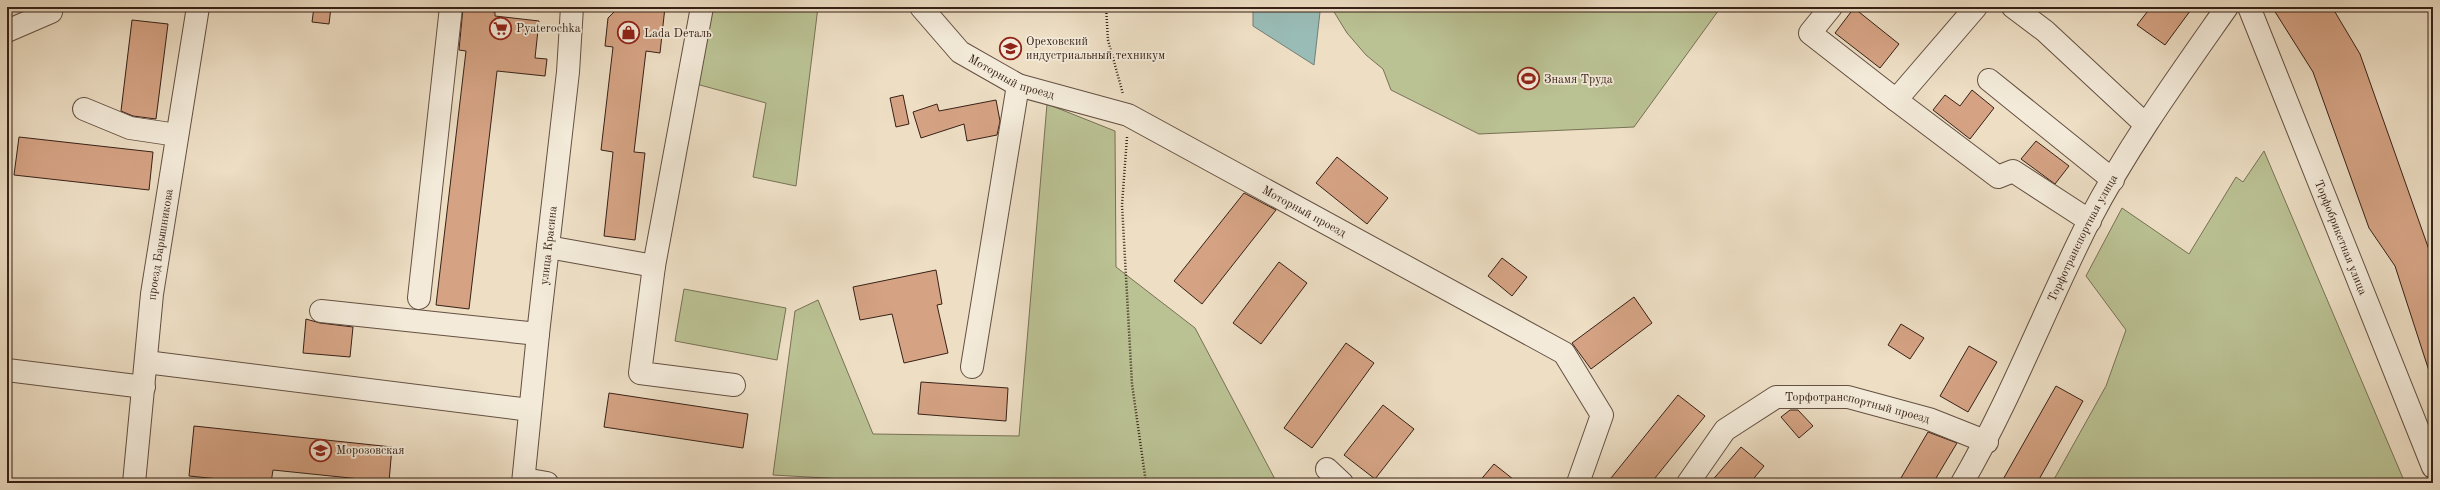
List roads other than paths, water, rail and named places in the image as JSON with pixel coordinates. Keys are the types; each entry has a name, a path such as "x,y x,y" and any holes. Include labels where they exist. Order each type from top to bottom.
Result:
{"street":[{"path":"7,31 51,12 52,7"},
{"name":"проезд Барышникова","path":"134,483 152,294 198,7"},
{"path":"420,298 451,7"},
{"name":"улица Красина","path":"524,481 538,334 568,72 572,7"},
{"path":"702,7 654,266 640,373 734,385"},
{"name":"Моторный проезд","path":"921,7 960,52 1018,85 1128,115 1564,353 1602,415 1578,483"},
{"path":"1831,7 1810,33 1998,177 2013,171 2090,221"},
{"path":"1896,100 1976,7"},
{"path":"2013,7 2045,31 2145,124"},
{"name":"Торфотранспортная улица","path":"1962,483 1986,442 2090,221 2145,124 2227,7"},
{"name":"Торфобрикетная улица","path":"2249,7 2433,467"},
{"path":"1989,80 2113,180"},
{"path":"972,367 1018,85"},
{"path":"84,109 130,128 177,135"},
{"path":"548,247 654,266"},
{"path":"321,311 538,334"},
{"path":"146,362 530,410"},
{"path":"7,370 144,387"},
{"name":"Торфотранспортный проезд","path":"1688,483 1725,430 1776,397 1848,397 1928,419 1986,442"},
{"path":"524,481 547,483"}],"water":[{"path":"1253,7 1318,7 1320,12 1314,65 1253,26"}],"place":[{"name":"Pyaterochka","path":"500,28"},
{"name":"Lada Dеталь","path":"629,33"},
{"name":"Ореховский индустриальный техникум","path":"1011,48"},
{"name":"Знамя Труда","path":"1528,79"},
{"name":"Морозовская","path":"321,450"}]}
